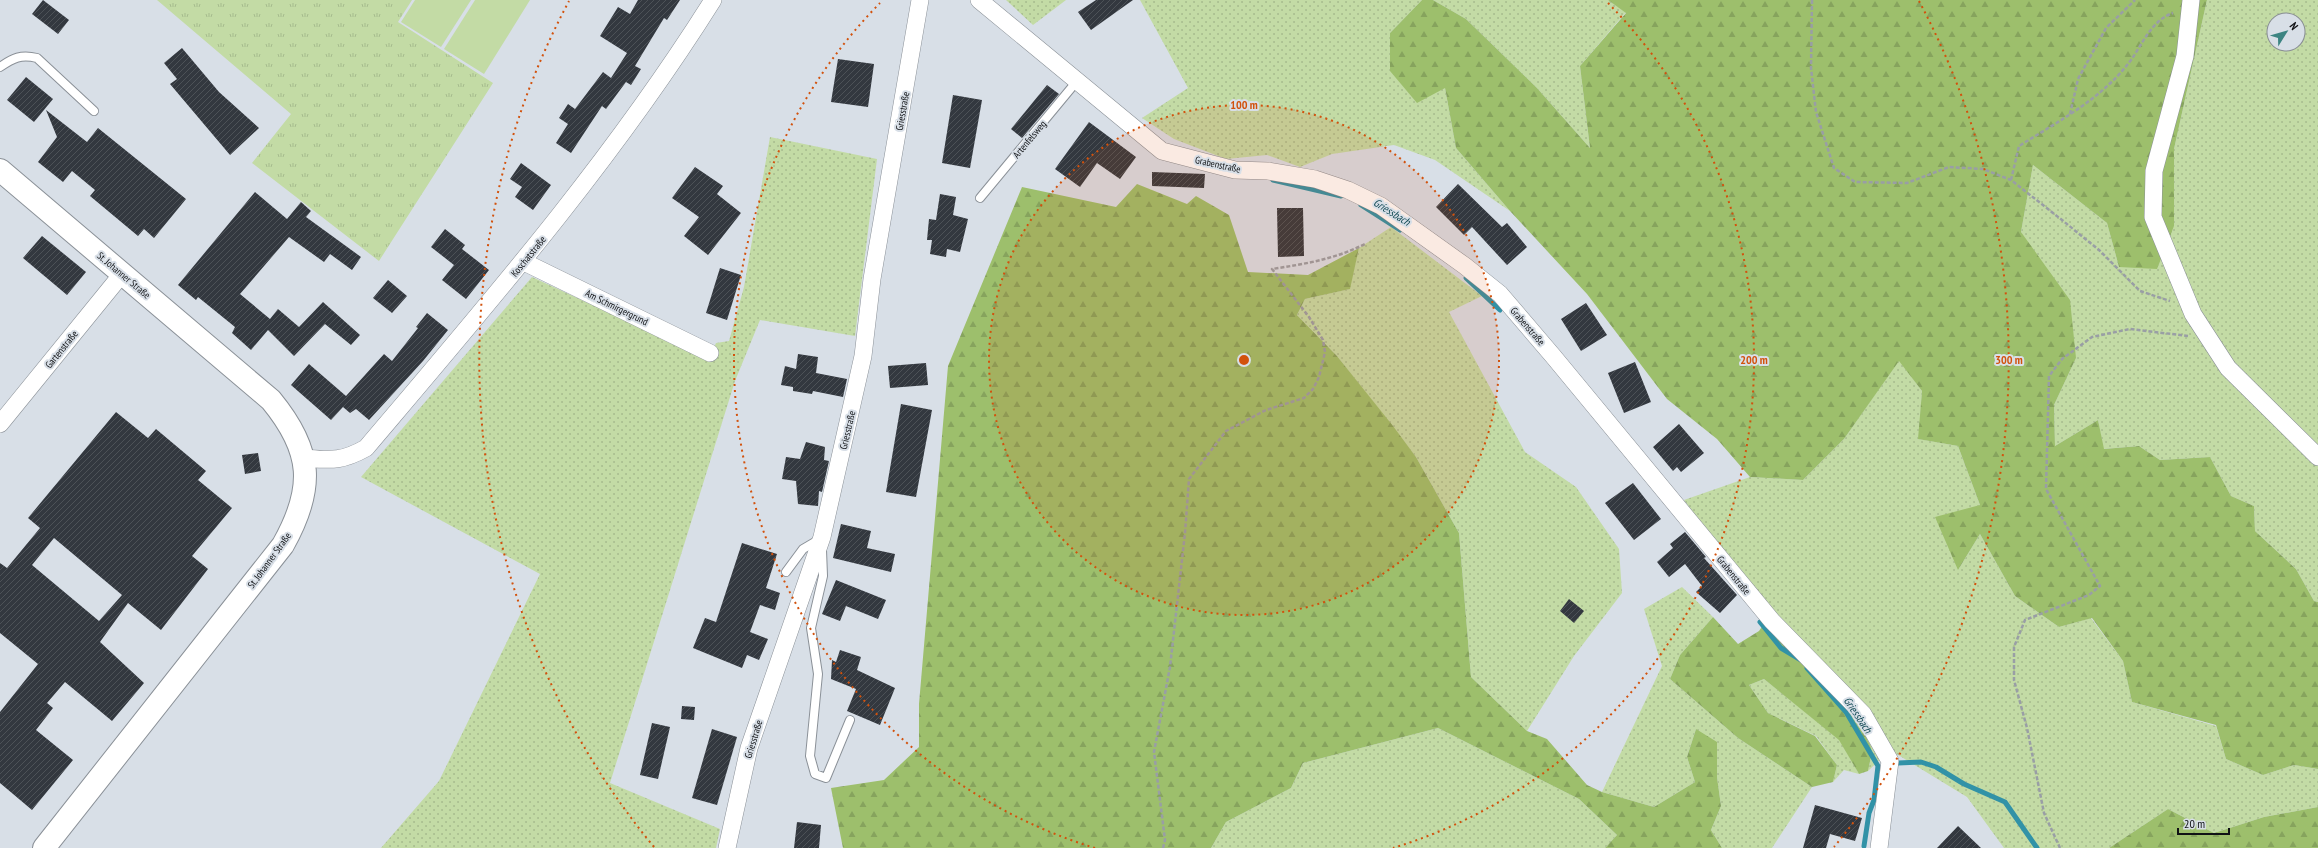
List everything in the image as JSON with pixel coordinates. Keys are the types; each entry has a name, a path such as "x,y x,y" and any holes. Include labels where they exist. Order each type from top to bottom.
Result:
{"street":[{"name":"Koschatstraße","path":"303,458 339,460 353,456 366,448 524,262 585,184 713,0"},
{"name":"Griesstraße","path":"727,848 749,748 822,537 863,356 872,279 920,0"},
{"name":"Grabenstraße","path":"979,0 1162,151 1235,170 1268,171 1315,179 1348,190 1381,206 1465,266 1500,294 1772,621 1863,714 1890,761 1879,848"},
{"path":"2191,3 2185,56 2154,171 2153,217 2197,321 2228,368 2318,457"},
{"name":"St. Johanner Straße","path":"0,170 271,400 285,418 295,435 303,458 303,500 296,522 283,545 44,848"},
{"name":"Am Schmirgergrund","path":"524,262 710,353"},
{"name":"Gartenstraße","path":"0,424 122,274"}],"lane":[{"path":"0,68 14,58 25,55 37,58 94,111"},
{"name":"Artenfelsweg","path":"980,198 1077,81"},
{"path":"786,572 803,549 822,537"},
{"path":"822,537 823,576 811,628 818,674 810,756 815,774 826,778 850,720"}],"path":[{"path":"1812,0 1811,68 1816,112 1834,168 1855,182 1907,183 1949,167 1983,169 2011,180 2099,250 2140,291 2166,299 2197,321 2186,337 2130,329 2092,337 2062,359 2049,376 2046,489 2100,586 2089,595 2026,620 2014,647 2014,680 2027,728 2044,813 2060,848"},
{"path":"2070,114 2078,79 2106,28 2135,0"},
{"path":"2011,180 2019,146 2070,114 2110,85 2130,60 2154,24 2167,15 2191,3"},
{"path":"1163,848 1165,840 1154,752 1172,651 1186,533 1189,479 1226,431 1266,410 1304,398 1313,388 1319,377 1325,352 1323,340 1309,317 1272,268 1315,263 1349,252 1365,244"}],"green space":[{"path":"157,0 412,0 398,22 493,83 379,261 252,163 291,114"},
{"path":"415,0 471,0 441,47 401,22"},
{"path":"475,0 530,0 484,74 444,49"},
{"path":"1006,0 1066,0 1033,25"},
{"path":"1140,0 1422,0 1390,33 1445,88 1456,148 1510,211 1435,160 1394,145 1332,154 1300,167 1267,155 1226,159 1174,139 1142,118 1188,88"},
{"path":"1422,0 1433,0 1466,19 1537,88 1590,148 1580,66 1626,13 1608,0 2207,0 2174,149 2174,226 2157,269 2119,267 2107,223 2033,165 2021,232 2070,300 2076,358 2054,405 2055,446 2098,420 2104,449 2139,446 2160,460 2210,457 2231,496 2254,506 2255,531 2296,569 2314,601 2318,602 2318,769 2294,765 2263,775 2226,759 2216,725 2132,702 2123,661 2092,618 2059,627 2015,596 1980,534 1958,570 1935,517 1980,505 1958,446 1918,439 1922,391 1899,361 1844,439 1803,480 1750,477 1717,439 1667,399 1587,294 1510,211 1456,148 1445,88 1417,103 1390,71 1390,33"},
{"path":"1433,0 1608,0 1626,12 1580,66 1590,148 1537,88 1466,19"},
{"path":"2207,0 2318,0 2318,602 2314,601 2296,569 2255,531 2254,506 2231,496 2210,457 2160,460 2139,446 2103,449 2098,420 2055,446 2054,405 2076,358 2021,232 2033,165 2107,223 2119,267 2174,226 2174,149"},
{"path":"770,137 877,159 855,336 760,320 735,381 610,783 720,829 716,848 381,848 439,781 540,574 361,477 532,277 709,359 716,343 729,341 744,287"},
{"path":"1137,184 1187,204 1196,196 1229,215 1248,272 1308,275 1359,248 1350,289 1305,299 1297,315 1337,356 1393,426 1416,457 1459,533 1471,677 1527,731 1547,739 1587,785 1602,792 1654,807 1695,782 1687,757 1696,729 1717,742 1717,777 1721,806 1711,830 1722,848 1605,848 1617,835 1579,799 1438,728 1303,763 1291,788 1226,822 1211,848 843,848 831,788 884,780 919,747 919,704 948,366 1022,187 1116,207"},
{"path":"1391,227 1482,296 1449,312 1525,452 1576,487 1619,549 1622,593 1574,656 1527,731 1471,677 1459,533 1416,457 1337,356 1297,315 1305,299 1349,289 1359,248"},
{"path":"1899,360 1922,391 1919,439 1958,446 1980,505 1958,570 1980,534 2015,596 2059,627 2091,618 2123,661 2132,702 2216,726 2226,759 2263,775 2294,765 2318,769 2318,807 2264,817 2214,833 2168,809 2109,848 2004,848 1967,797 1890,750 1868,771 1872,752 1684,500 1750,477 1803,480 1844,439"},
{"path":"1682,587 1713,617 1680,655 1670,679 1738,738 1812,787 1772,848 1722,848 1711,830 1721,806 1717,777 1696,729 1687,757 1695,782 1654,807 1602,792 1662,666 1644,609"},
{"path":"1770,615 1826,663 1870,745 1872,752 1868,771 1859,774 1839,740 1764,679 1749,685 1768,713 1815,736 1837,765 1833,782 1812,787 1738,738 1670,679 1680,655 1713,617 1738,644 1759,631"},
{"path":"1764,679 1840,740 1859,774 1844,770 1833,782 1837,765 1816,736 1768,713 1749,685"},
{"path":"1438,728 1579,799 1617,835 1605,848 1211,848 1226,822 1291,788 1303,763"},
{"path":"2318,807 2318,848 2109,848 2168,809 2214,833 2264,817"}],"building":[{"path":"43,0 69,20 58,34 32,14"},
{"path":"638,0 680,0 667,20 664,18 635,66 641,69 631,85 626,82 606,109 602,106 571,153 556,143 568,124 559,118 568,104 575,109 603,72 611,78 627,53 600,36 618,7 630,14"},
{"path":"1096,0 1133,0 1091,30 1078,12"},
{"path":"182,48 219,92 259,128 230,155 170,84 177,79 164,63"},
{"path":"838,59 874,64 868,107 831,102"},
{"path":"26,77 53,99 34,122 7,100"},
{"path":"1047,85 1059,94 1022,138 1011,129"},
{"path":"953,95 982,100 970,168 942,163"},
{"path":"46,110 87,142 98,128 186,199 154,238 144,229 138,236 90,196 95,190 72,171 63,182 38,162 57,137"},
{"path":"1089,122 1136,157 1120,179 1097,163 1080,187 1055,169"},
{"path":"521,163 551,185 533,210 515,197 522,187 510,179"},
{"path":"695,167 723,186 717,194 741,213 708,255 684,236 699,217 672,198"},
{"path":"1152,172 1205,174 1204,188 1152,186"},
{"path":"1458,184 1502,227 1507,223 1527,247 1507,265 1472,227 1464,235 1436,207"},
{"path":"255,192 287,219 301,202 311,211 306,217 361,257 352,270 330,254 324,262 289,237 240,294 270,319 278,309 299,327 323,302 360,335 351,345 325,324 294,356 268,330 251,350 232,333 235,327 198,297 196,300 178,285"},
{"path":"940,194 956,197 953,215 968,219 960,252 947,249 946,257 930,254 932,240 927,240 929,219 936,220"},
{"path":"1277,208 1303,208 1304,256 1278,257"},
{"path":"445,229 465,245 462,249 489,270 466,299 442,280 454,265 431,247"},
{"path":"42,236 86,272 67,295 23,258"},
{"path":"720,268 741,275 727,320 706,313"},
{"path":"388,280 407,296 392,313 373,298"},
{"path":"1586,303 1607,335 1581,351 1561,319"},
{"path":"427,313 448,330 423,361 369,420 356,409 350,413 343,407 331,420 291,385 309,364 346,396 384,354 392,361 418,328 416,327"},
{"path":"798,354 818,357 816,373 847,379 843,397 813,391 812,394 793,391 793,387 781,385 785,366 796,369"},
{"path":"1635,362 1651,402 1624,413 1608,373"},
{"path":"926,363 928,385 890,388 888,366"},
{"path":"901,404 932,410 916,497 886,492"},
{"path":"116,412 148,438 156,429 206,471 198,480 232,508 192,556 208,569 161,630 128,603 100,642 144,683 112,721 65,682 47,703 53,708 36,730 73,760 32,810 0,783 0,712 38,664 0,633 0,563 7,568 40,528 28,518","holes":["54,538 122,595 99,621 32,565"]},
{"path":"1679,424 1704,453 1681,472 1677,467 1673,471 1653,447"},
{"path":"806,442 825,447 824,460 829,461 822,492 819,491 818,506 798,504 796,481 782,479 786,457 800,459"},
{"path":"258,453 261,471 245,474 242,455"},
{"path":"1633,483 1661,519 1634,540 1605,503"},
{"path":"841,524 871,531 867,548 895,554 891,572 833,558"},
{"path":"1685,532 1706,557 1704,558 1737,595 1720,613 1696,592 1702,586 1685,564 1669,577 1657,562 1673,548 1670,544"},
{"path":"742,543 777,554 766,588 780,593 775,610 760,605 750,632 768,639 759,660 747,655 742,668 693,648 705,618 716,622"},
{"path":"836,580 886,600 878,619 846,606 840,621 822,614"},
{"path":"1569,599 1584,611 1574,623 1560,611"},
{"path":"840,650 861,657 857,670 895,688 880,725 847,711 856,689 831,679 832,660 836,662"},
{"path":"682,706 695,707 694,720 681,719"},
{"path":"652,723 670,727 658,779 640,775"},
{"path":"712,729 737,737 717,805 692,798"},
{"path":"1815,805 1862,818 1855,841 1830,834 1826,848 1803,848"},
{"path":"797,822 821,825 819,848 794,848"},
{"path":"1958,826 1981,848 1937,848"}],"waterway":[{"name":"Griessbach","path":"1273,180 1341,196"},
{"name":"Griessbach","path":"1361,205 1400,230"},
{"name":"Griessbach","path":"1466,278 1500,310"},
{"name":"Griessbach","path":"1760,622 1781,648 1801,660"},
{"name":"Griessbach","path":"1807,668 1846,712 1878,766 1874,800 1869,813 1864,846"},
{"path":"1898,763 1921,762 1936,767 1964,784 2005,802 2037,848"}]}
